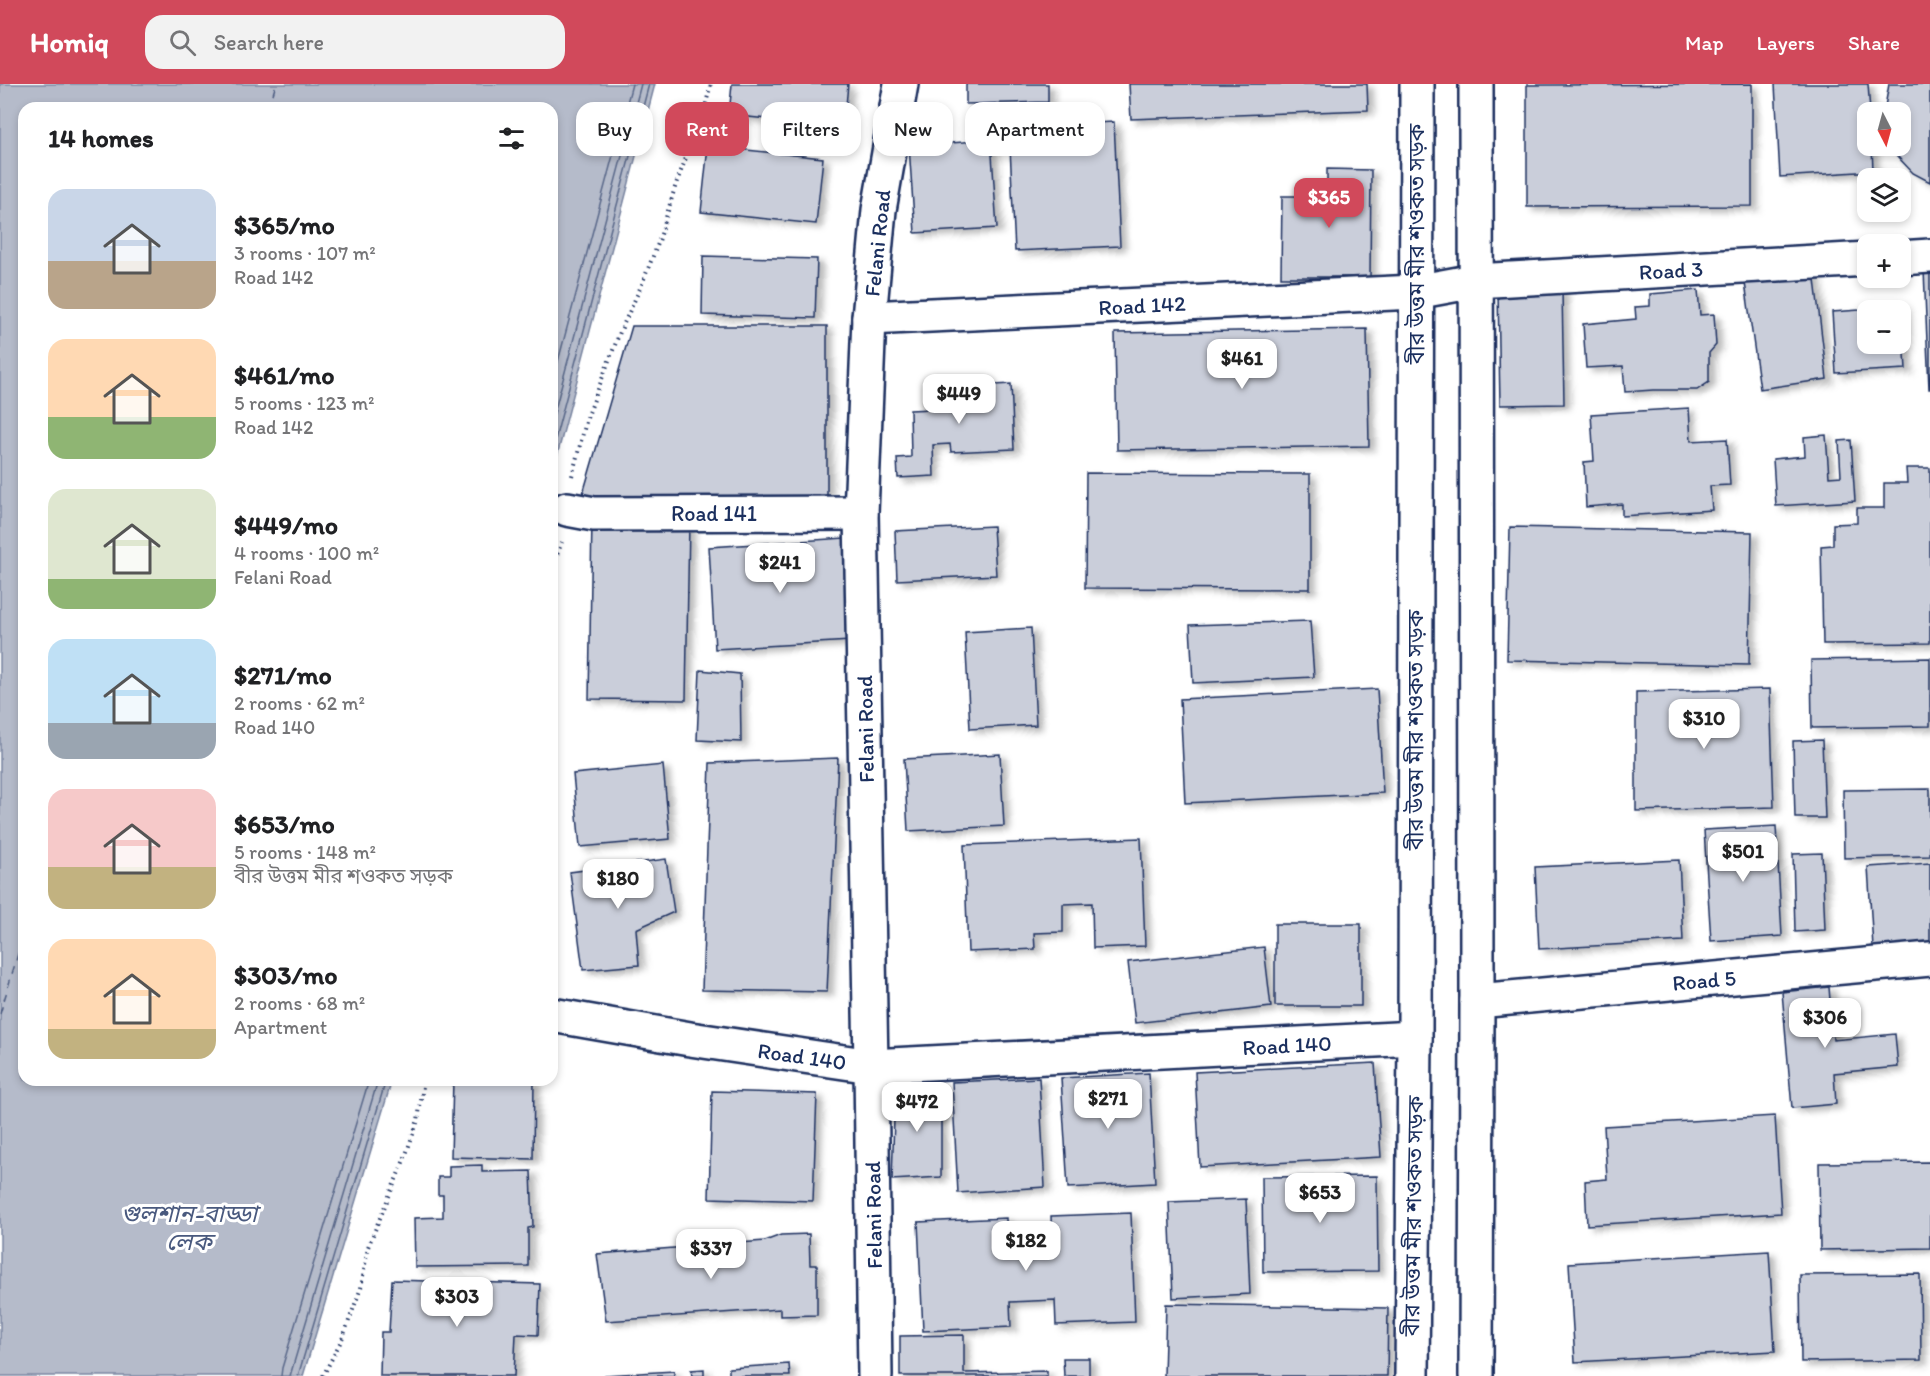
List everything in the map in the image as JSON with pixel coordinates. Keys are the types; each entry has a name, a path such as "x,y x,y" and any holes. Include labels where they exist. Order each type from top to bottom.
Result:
{"street":[{"name":"Felani Road","path":"875,1376 861,513 869,318 879,210 901,84"},
{"name":"বীর উত্তম মীর শওকত সড়ক","path":"1412,1376 1417,84"},
{"path":"1476,84 1478,1001 1476,1376"},
{"path":"1911,257 1930,256"},
{"name":"Road 3","path":"1415,292 1475,281 1857,260"},
{"name":"Road 142","path":"869,318 1415,292"},
{"name":"Road 141","path":"567,509 594,514 861,513"},
{"name":"Road 5","path":"1478,1001 1930,959"},
{"name":"Road 140","path":"558,1016 690,1040 871,1066 1414,1038"}],"path":[{"path":"558,552 566,531 567,495 587,418 620,332 659,241 675,184 704,111 711,84"},
{"path":"323,1376 343,1337 361,1288 368,1247 418,1120 423,1086"}],"water":[{"name":"গুলশান-বাড্ডা লেক","path":"0,84 655,84 650,102 576,102 576,156 636,156 558,452 558,102 18,102 18,1086 390,1086 303,1376 0,1376"}],"building":[{"path":"732,84 848,84 846,102 761,102 761,118 749,117 749,102 730,102"},
{"path":"966,84 1048,84 1048,102 966,102"},
{"path":"1129,84 1367,84 1368,110 1131,119"},
{"path":"1752,84 1752,206 1527,207 1527,85"},
{"path":"1775,84 1868,84 1869,102 1857,102 1857,156 1872,156 1873,168 1857,168 1857,172 1780,177"},
{"path":"1889,84 1930,84 1930,182 1913,173 1911,168 1897,156 1911,156 1911,102 1886,102"},
{"path":"1105,122 1114,122 1120,246 1015,251 1010,156 1105,156"},
{"path":"965,142 965,156 992,156 997,228 915,233 910,156 953,156 953,143"},
{"path":"749,150 761,152 761,156 823,158 816,224 701,212 707,156 749,156"},
{"path":"1327,169 1371,170 1370,277 1281,277 1282,196 1327,196"},
{"path":"703,256 817,259 815,318 702,315"},
{"path":"1813,263 1827,379 1760,389 1743,268"},
{"path":"1930,269 1930,389 1929,389 1924,270"},
{"path":"1562,289 1564,404 1500,405 1498,290"},
{"path":"1698,290 1700,315 1714,314 1716,345 1709,353 1709,382 1697,390 1625,392 1623,366 1586,368 1583,324 1636,319 1635,307 1650,306 1650,294"},
{"path":"1857,310 1857,354 1905,354 1906,369 1836,373 1832,312"},
{"path":"632,326 827,326 827,496 582,497"},
{"path":"1367,329 1369,446 1117,450 1115,333"},
{"path":"1011,384 1014,449 951,452 950,444 933,445 934,476 898,478 897,458 911,457 910,410 932,409 931,389"},
{"path":"1689,408 1691,441 1727,439 1730,485 1710,486 1712,510 1622,516 1622,504 1586,507 1584,462 1594,461 1591,414"},
{"path":"1826,435 1829,477 1841,476 1839,441 1851,440 1855,501 1776,506 1773,459 1805,456 1804,437"},
{"path":"1906,468 1930,468 1930,643 1823,644 1821,546 1833,545 1833,524 1857,523 1857,508 1884,508 1884,483 1907,483"},
{"path":"1086,473 1310,474 1310,589 1085,588"},
{"path":"592,520 689,522 686,700 589,699"},
{"path":"993,526 996,575 897,580 895,531"},
{"path":"1510,527 1752,532 1749,665 1507,660"},
{"path":"845,538 851,641 715,649 709,547"},
{"path":"1310,621 1314,677 1193,683 1190,625"},
{"path":"1031,628 1036,725 970,729 965,632"},
{"path":"1930,658 1930,726 1812,728 1811,660"},
{"path":"700,670 740,674 741,742 697,740"},
{"path":"1377,689 1383,793 1185,803 1180,699"},
{"path":"1770,689 1774,807 1636,811 1636,692"},
{"path":"1822,740 1825,818 1795,818 1793,741"},
{"path":"1000,754 1004,826 908,831 904,759"},
{"path":"838,758 827,992 702,990 710,763"},
{"path":"663,765 670,839 580,847 573,774"},
{"path":"1930,789 1930,856 1844,858 1843,790"},
{"path":"1776,826 1782,936 1711,941 1704,830"},
{"path":"1141,838 1145,946 1093,948 1092,903 1063,904 1063,932 1034,933 1035,949 968,952 964,845"},
{"path":"1822,853 1825,930 1795,932 1793,854"},
{"path":"666,859 674,912 636,929 639,965 583,970 570,872"},
{"path":"1679,860 1683,941 1539,949 1535,867"},
{"path":"1930,863 1930,942 1873,947 1868,867"},
{"path":"1275,924 1361,924 1361,1006 1275,1006"},
{"path":"1264,947 1271,1007 1135,1023 1128,962"},
{"path":"1829,987 1833,1040 1895,1034 1898,1067 1834,1073 1836,1104 1792,1108 1782,992"},
{"path":"1375,1063 1381,1157 1200,1167 1195,1072"},
{"path":"1149,1073 1155,1183 1068,1188 1061,1078"},
{"path":"1039,1078 1045,1187 958,1193 952,1082"},
{"path":"941,1085 941,1177 892,1180 895,1087"},
{"path":"453,1086 534,1086 533,1159 451,1157"},
{"path":"712,1091 817,1094 813,1201 709,1198"},
{"path":"1775,1116 1781,1213 1587,1225 1585,1181 1607,1179 1604,1126"},
{"path":"1930,1162 1930,1248 1820,1250 1819,1163"},
{"path":"482,1165 482,1172 531,1171 533,1227 528,1228 528,1266 415,1267 414,1218 443,1217 443,1195 438,1195 438,1177 449,1177 449,1166"},
{"path":"1377,1176 1378,1271 1263,1272 1262,1177"},
{"path":"1246,1199 1250,1294 1173,1298 1169,1202"},
{"path":"1131,1213 1135,1322 1056,1325 1055,1300 1010,1302 1011,1327 923,1331 918,1222 1006,1218 1007,1247 1052,1245 1051,1216"},
{"path":"809,1234 810,1265 817,1265 817,1315 780,1316 780,1309 606,1321 597,1254 765,1241 781,1235"},
{"path":"1769,1251 1775,1351 1575,1362 1569,1263"},
{"path":"1920,1274 1921,1360 1801,1362 1800,1275"},
{"path":"392,1280 540,1284 538,1335 516,1334 514,1376 380,1376 381,1332 389,1332"},
{"path":"1166,1304 1388,1308 1387,1376 1164,1376"},
{"path":"964,1335 964,1373 1047,1371 1047,1376 900,1376 900,1336"},
{"path":"1063,1358 1089,1358 1089,1376 1064,1376"},
{"path":"789,1364 790,1376 729,1376 729,1368"},
{"path":"704,1369 704,1376 692,1376 691,1370"},
{"path":"674,1371 674,1376 605,1376 605,1375"}],"ferry route":[{"path":"271,102 276,84"},
{"path":"0,1014 18,954"}]}
